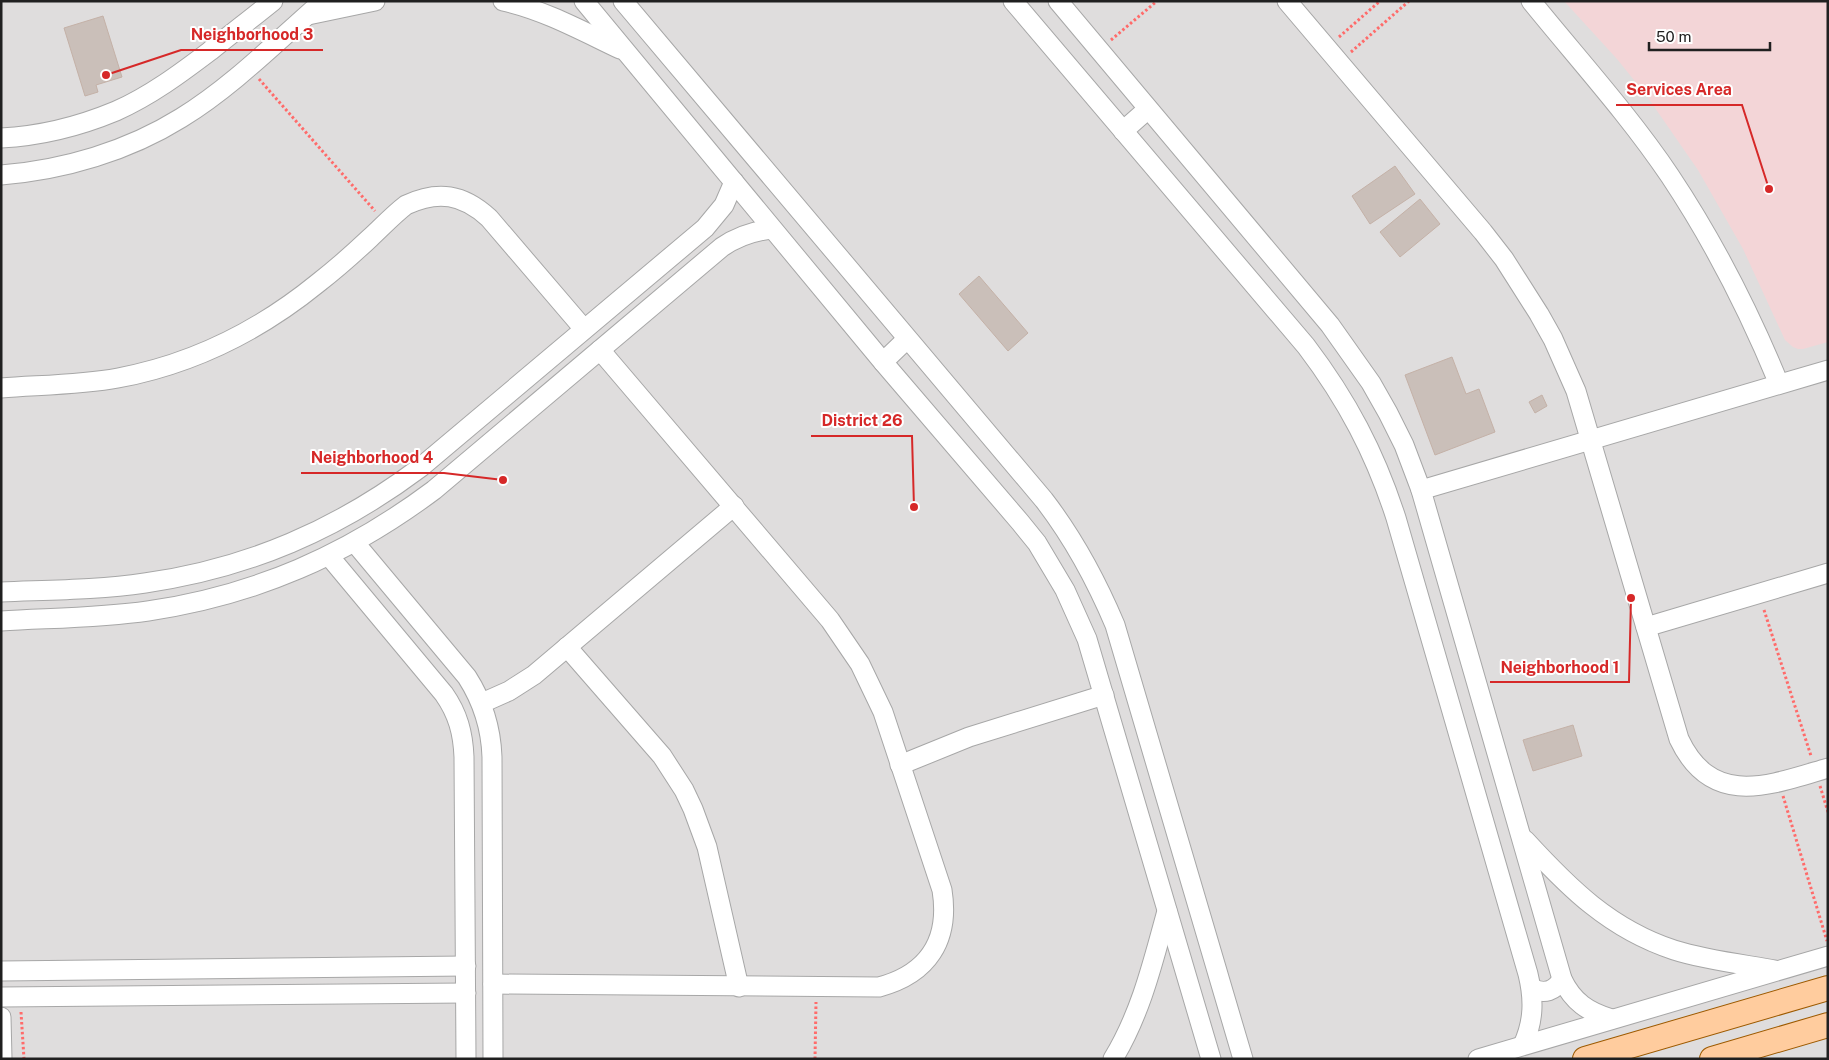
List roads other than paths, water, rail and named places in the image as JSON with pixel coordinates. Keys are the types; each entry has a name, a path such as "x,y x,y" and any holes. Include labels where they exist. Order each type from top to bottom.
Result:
{"main road":[{"path":"1585,1059 1828,988"},
{"path":"1712,1059 1828,1025"}],"street":[{"path":"1,138 40,134 66,128 118,110 141,98 188,68 261,8 273,1"},
{"path":"1,175 45,170 74,163 131,144 182,118 248,66 323,1"},
{"path":"306,15 375,1"},
{"path":"503,1 518,4 625,51"},
{"path":"584,1 883,362 1020,522 1037,544 1065,590 1087,639 1211,1059"},
{"path":"623,1 1044,500 1077,547 1104,598 1115,625 1243,1059"},
{"path":"1014,1 1122,131 1306,346 1339,392 1367,441 1396,518 1532,988 1532,1018 1524,1045"},
{"path":"1058,1 1330,325 1371,383 1388,413 1404,445 1421,490 1562,979 1567,990 1584,1008 1612,1019"},
{"path":"1287,1 1483,232 1540,314 1576,391 1679,739 1690,760 1708,776 1730,786 1754,787 1822,770"},
{"path":"1531,1 1646,143 1690,208 1730,275 1779,384"},
{"path":"1122,131 1148,108"},
{"path":"1,592 104,588 144,584 183,577 240,562 290,544 329,526 392,489 421,467 584,330 715,217 727,200 734,182"},
{"path":"1,388 118,378 173,364 210,351 264,323 345,261 406,205 427,197 450,196 471,204 489,218 584,330"},
{"path":"715,217 726,222 731,227 735,238"},
{"path":"1,621 106,616 188,605 276,579 355,543 404,513 434,490 722,247 735,238 772,229"},
{"path":"883,362 907,339"},
{"path":"493,984 866,988 892,983 916,970 934,950 940,939 944,915 942,890 883,712 846,642 734,506 600,350"},
{"path":"1421,490 1828,370"},
{"path":"482,703 522,684 734,506"},
{"path":"355,543 467,677 482,703 489,724 492,741 493,1059"},
{"path":"329,556 444,694 458,717 464,744 466,1059"},
{"path":"240,562 247,589"},
{"path":"1646,627 1828,573"},
{"path":"567,647 658,751 684,790 707,847 739,987"},
{"path":"900,765 969,736 1104,695"},
{"path":"1522,837 1581,898 1624,928 1648,940 1690,954 1778,970"},
{"path":"464,880 492,880"},
{"path":"1113,1059 1132,1024 1142,1000 1167,910"},
{"path":"1478,1059 1828,956"},
{"path":"1,971 466,966"},
{"path":"82,970 83,996"},
{"path":"1532,988 1540,992 1551,991 1562,979"},
{"path":"1,997 466,993"},
{"path":"1,1017 2,1059"}],"place":[{"name":"Neighborhood 3","path":"106,75"},
{"name":"Services Area","path":"1769,189"},
{"name":"Neighborhood 4","path":"503,480"},
{"name":"District 26","path":"914,507"},
{"name":"Neighborhood 1","path":"1631,598"}]}
